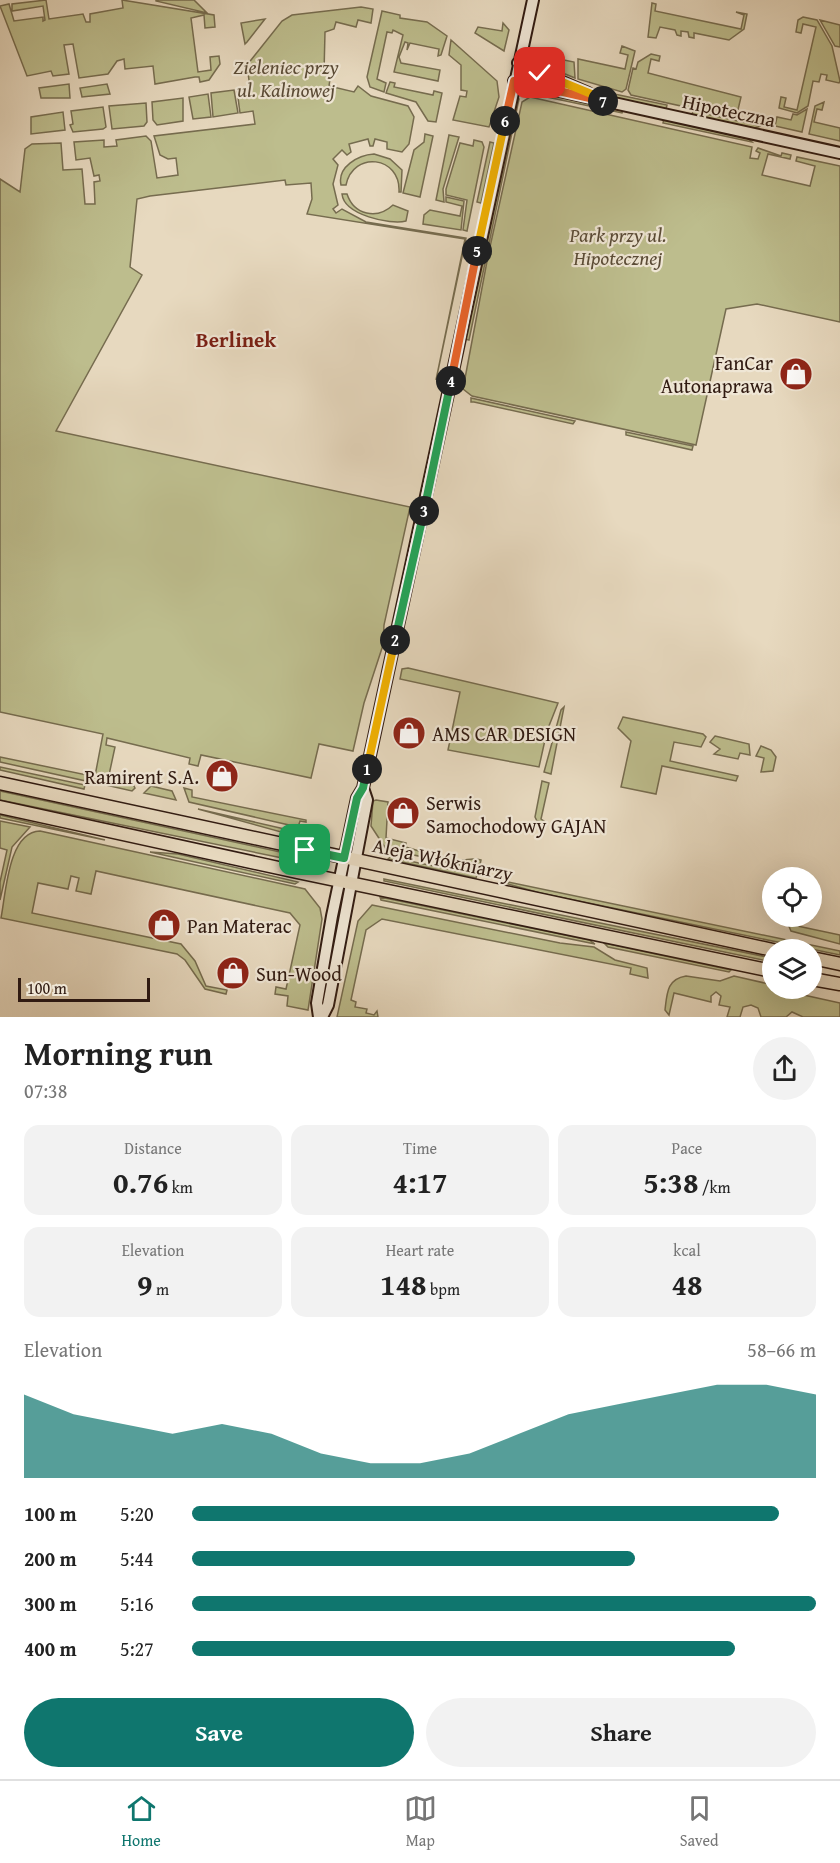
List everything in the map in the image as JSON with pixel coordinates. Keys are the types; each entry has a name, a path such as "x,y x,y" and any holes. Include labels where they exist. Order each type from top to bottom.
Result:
{"main road":[{"name":"Aleja Włókniarzy","path":"0,783 762,948"},
{"path":"0,807 762,968"},
{"path":"822,960 840,964"},
{"path":"822,981 840,984"}],"street":[{"path":"320,1017 317,1003 339,880 350,860 367,800 363,788 533,0"},
{"name":"Hipoteczna","path":"518,63 611,102"},
{"name":"Hipoteczna","path":"514,81 840,153"},
{"path":"320,1017 328,1005 352,883 350,860"}],"green space":[{"path":"46,0 49,19 83,14 86,22 90,22 90,14 123,8 122,0 214,15 215,27 205,28 204,15 191,18 198,72 211,70 210,57 219,56 220,64 209,80 200,82 199,77 195,77 155,84 153,66 125,69 124,59 117,61 108,74 79,78 73,44 64,45 69,74 53,76 51,71 27,76 0,6 9,4 14,21 43,17 43,21 45,20 43,6 12,11 12,4"},
{"path":"194,0 207,13 156,1"},
{"path":"652,3 656,4 655,11 741,29 744,15 736,12 747,14 744,29 729,40 694,33 694,38 689,37 688,32 681,31 681,36 677,35 675,30 660,27 656,38 648,37"},
{"name":"Zieleniec przy ul. Kalinowej","path":"361,7 373,9 371,23 358,20 356,27 336,22 334,29 325,32 324,73 330,79 329,86 354,92 358,86 371,96 408,106 414,117 409,144 402,152 387,149 387,142 375,139 373,146 370,146 368,139 349,144 351,152 347,155 342,150 333,159 338,165 333,184 338,205 333,209 336,213 342,209 366,222 466,238 436,380 465,239 307,214 312,199 311,183 286,185 285,180 150,196 137,199 130,267 142,275 56,431 410,507 384,625 383,645 364,703 353,751 319,744 311,778 201,755 198,766 189,764 190,758 107,738 106,745 115,747 109,775 132,782 135,788 132,791 88,781 90,776 95,776 103,734 0,712 0,179 20,192 25,149 32,144 61,143 63,170 82,169 85,204 95,204 94,182 100,181 99,175 94,176 90,158 76,160 74,142 104,140 104,147 117,146 116,140 146,136 151,141 157,178 178,175 176,158 168,159 160,155 154,136 255,124 253,111 240,113 237,90 250,88 247,65 282,21 292,15"},
{"path":"382,11 400,15 400,18 427,22 447,36 441,55 438,56 439,49 410,43 407,50 408,43 405,42 399,57 401,63 440,70 438,81 394,72 403,35 393,30 392,33 387,32 377,79 386,83 384,92 370,87 367,77"},
{"path":"803,17 817,20 832,46 840,81 839,83 826,80 827,75 821,74 819,82 813,81 808,106 797,113 779,108 781,97 786,98 784,107 797,110 816,27 803,24 801,33 796,32 798,20"},
{"path":"265,19 247,42 245,44 241,23"},
{"path":"820,20 840,25 840,47 835,46"},
{"path":"503,23 509,30 504,51 475,33 478,27 502,31"},
{"path":"451,40 497,81 499,97 489,127 453,120 460,96 466,97 467,91 461,90 461,65 449,55"},
{"path":"622,46 635,51 626,89 622,92 578,79 578,59 625,69 628,55 620,53"},
{"path":"651,54 660,56 659,61 651,59 648,73 741,97 736,118 631,95 628,90 633,68 636,69 638,62"},
{"path":"564,60 574,62 575,78 538,63 553,64 554,61 563,63"},
{"path":"390,82 395,83 394,87 433,95 434,91 442,93 436,122 428,121 416,102 386,93"},
{"path":"69,84 70,98 41,98 39,88"},
{"path":"107,84 110,94 82,97 80,88"},
{"path":"234,90 238,113 213,117 211,93"},
{"path":"532,90 623,110 622,113 533,94"},
{"path":"600,91 667,105 666,109 613,97"},
{"path":"208,94 211,117 193,119 189,97"},
{"name":"Park przy ul. Hipotecznej","path":"530,97 752,147 750,158 758,159 760,153 756,151 758,148 781,156 782,153 791,155 790,159 768,154 762,175 810,186 815,166 796,161 797,157 840,166 840,322 757,304 726,309 696,445 472,396 463,389 488,256 522,102"},
{"path":"183,98 183,121 157,125 153,120 152,102"},
{"path":"516,98 519,99 469,340 465,339"},
{"path":"824,102 822,110 817,109 814,122 840,128 840,141 809,134 815,106"},
{"path":"146,103 147,122 144,126 112,129 109,106"},
{"path":"103,107 106,127 73,132 70,125 73,124 71,111"},
{"path":"807,109 802,132 775,126 777,117 791,120 793,114 797,115"},
{"path":"693,111 761,126 754,128 692,115"},
{"path":"63,112 65,130 31,134 31,117"},
{"path":"664,119 747,137 752,142 663,123"},
{"path":"425,134 433,136 420,197 403,193 414,150 424,142"},
{"path":"449,135 459,137 443,189 444,202 436,200"},
{"path":"474,140 482,142 484,147 467,231 463,230 467,200 446,195 446,189 460,143 473,146"},
{"path":"490,142 494,143 481,203 477,202"},
{"path":"374,154 390,159 402,170 401,192 399,192 398,180 393,171 376,162 366,162 358,166 350,174 346,185 341,185 342,173 350,163"},
{"path":"342,194 347,194 355,207 367,213 380,213 393,205 408,211 406,221 379,220 359,213 351,208"},
{"path":"446,197 464,201 461,230 423,224 424,215 430,210 460,216 462,206 446,202"},
{"path":"471,398 575,421 573,424 471,402"},
{"path":"626,432 693,446 692,450 626,435"},
{"path":"408,668 558,703 547,731 539,767 448,750 460,692 400,679 402,669"},
{"path":"564,707 551,774 544,772 561,710"},
{"path":"623,717 703,734 706,737 701,747 674,742 670,761 738,776 736,781 662,766 656,794 621,787 631,741 618,728"},
{"path":"715,736 749,744 750,755 740,753 738,759 714,754 720,749 710,742"},
{"path":"761,746 771,750 776,757 773,771 761,772 764,758 756,756"},
{"path":"0,757 87,775 86,781 0,762"},
{"path":"0,767 85,785 84,789 0,770"},
{"path":"542,781 549,783 541,819 547,823 537,821 535,817"},
{"path":"151,786 172,791 176,800 144,793"},
{"path":"184,788 192,790 192,797 306,820 306,822 300,821 298,827 189,802"},
{"path":"0,791 303,857 302,862 0,800"},
{"path":"373,801 388,802 386,838 406,843 405,847 444,858 481,860 479,869 386,849 371,826"},
{"path":"198,809 302,833 299,837"},
{"path":"0,815 105,840 0,818"},
{"path":"0,821 30,827 12,847 0,900 0,882 7,850 0,848"},
{"path":"40,831 305,889 320,908 322,919 308,1010 287,1006 288,996 275,994 276,987 286,989 300,925 290,913 96,871 91,894 76,891 79,878 71,876 68,889 38,883 32,913 181,944 195,961 206,986 227,990 226,994 205,989 185,960 177,954 1,918 7,880 15,852 29,834"},
{"path":"150,852 178,854 298,882 295,884"},
{"path":"390,857 477,875 476,878 388,859"},
{"path":"384,879 762,956 762,960 384,881"},
{"path":"508,882 782,939 763,939 540,893 508,884"},
{"path":"380,897 589,940 595,944 381,900"},
{"path":"372,905 560,943 594,947 615,960 647,968 648,978 630,974 631,968 382,919 366,930 351,1000 356,1002 355,1007 367,1009 366,1013 374,1015 377,1011 378,1017 337,1017 358,921"},
{"path":"789,927 802,927 840,935 840,944 822,939 791,931"},
{"path":"604,943 731,970 729,972 608,947"},
{"path":"822,947 840,951 840,955 822,951"},
{"path":"686,976 720,981 734,976 762,982 762,999 822,999 840,1003 840,1017 803,1017 792,1012 786,1017 761,1017 758,1008 751,1005 743,1007 740,1017 727,1017 730,1007 719,1005 721,996 716,992 711,996 711,1002 674,993 669,1015 665,1010 666,998 669,988 675,980"}],"place":[{"name":"FanCar Autonaprawa","path":"796,374"},
{"name":"AMS CAR DESIGN","path":"409,733"},
{"name":"Ramirent S.A.","path":"222,776"},
{"name":"Serwis Samochodowy GAJAN","path":"403,813"},
{"name":"Pan Materac","path":"164,925"},
{"name":"Sun-Wood","path":"233,973"}],"district":[{"name":"Berlinek","path":"236,339"}],"route":[{"path":"305,850 344,858 357,798 363,788 407,590 514,81 611,102 540,73"}]}
